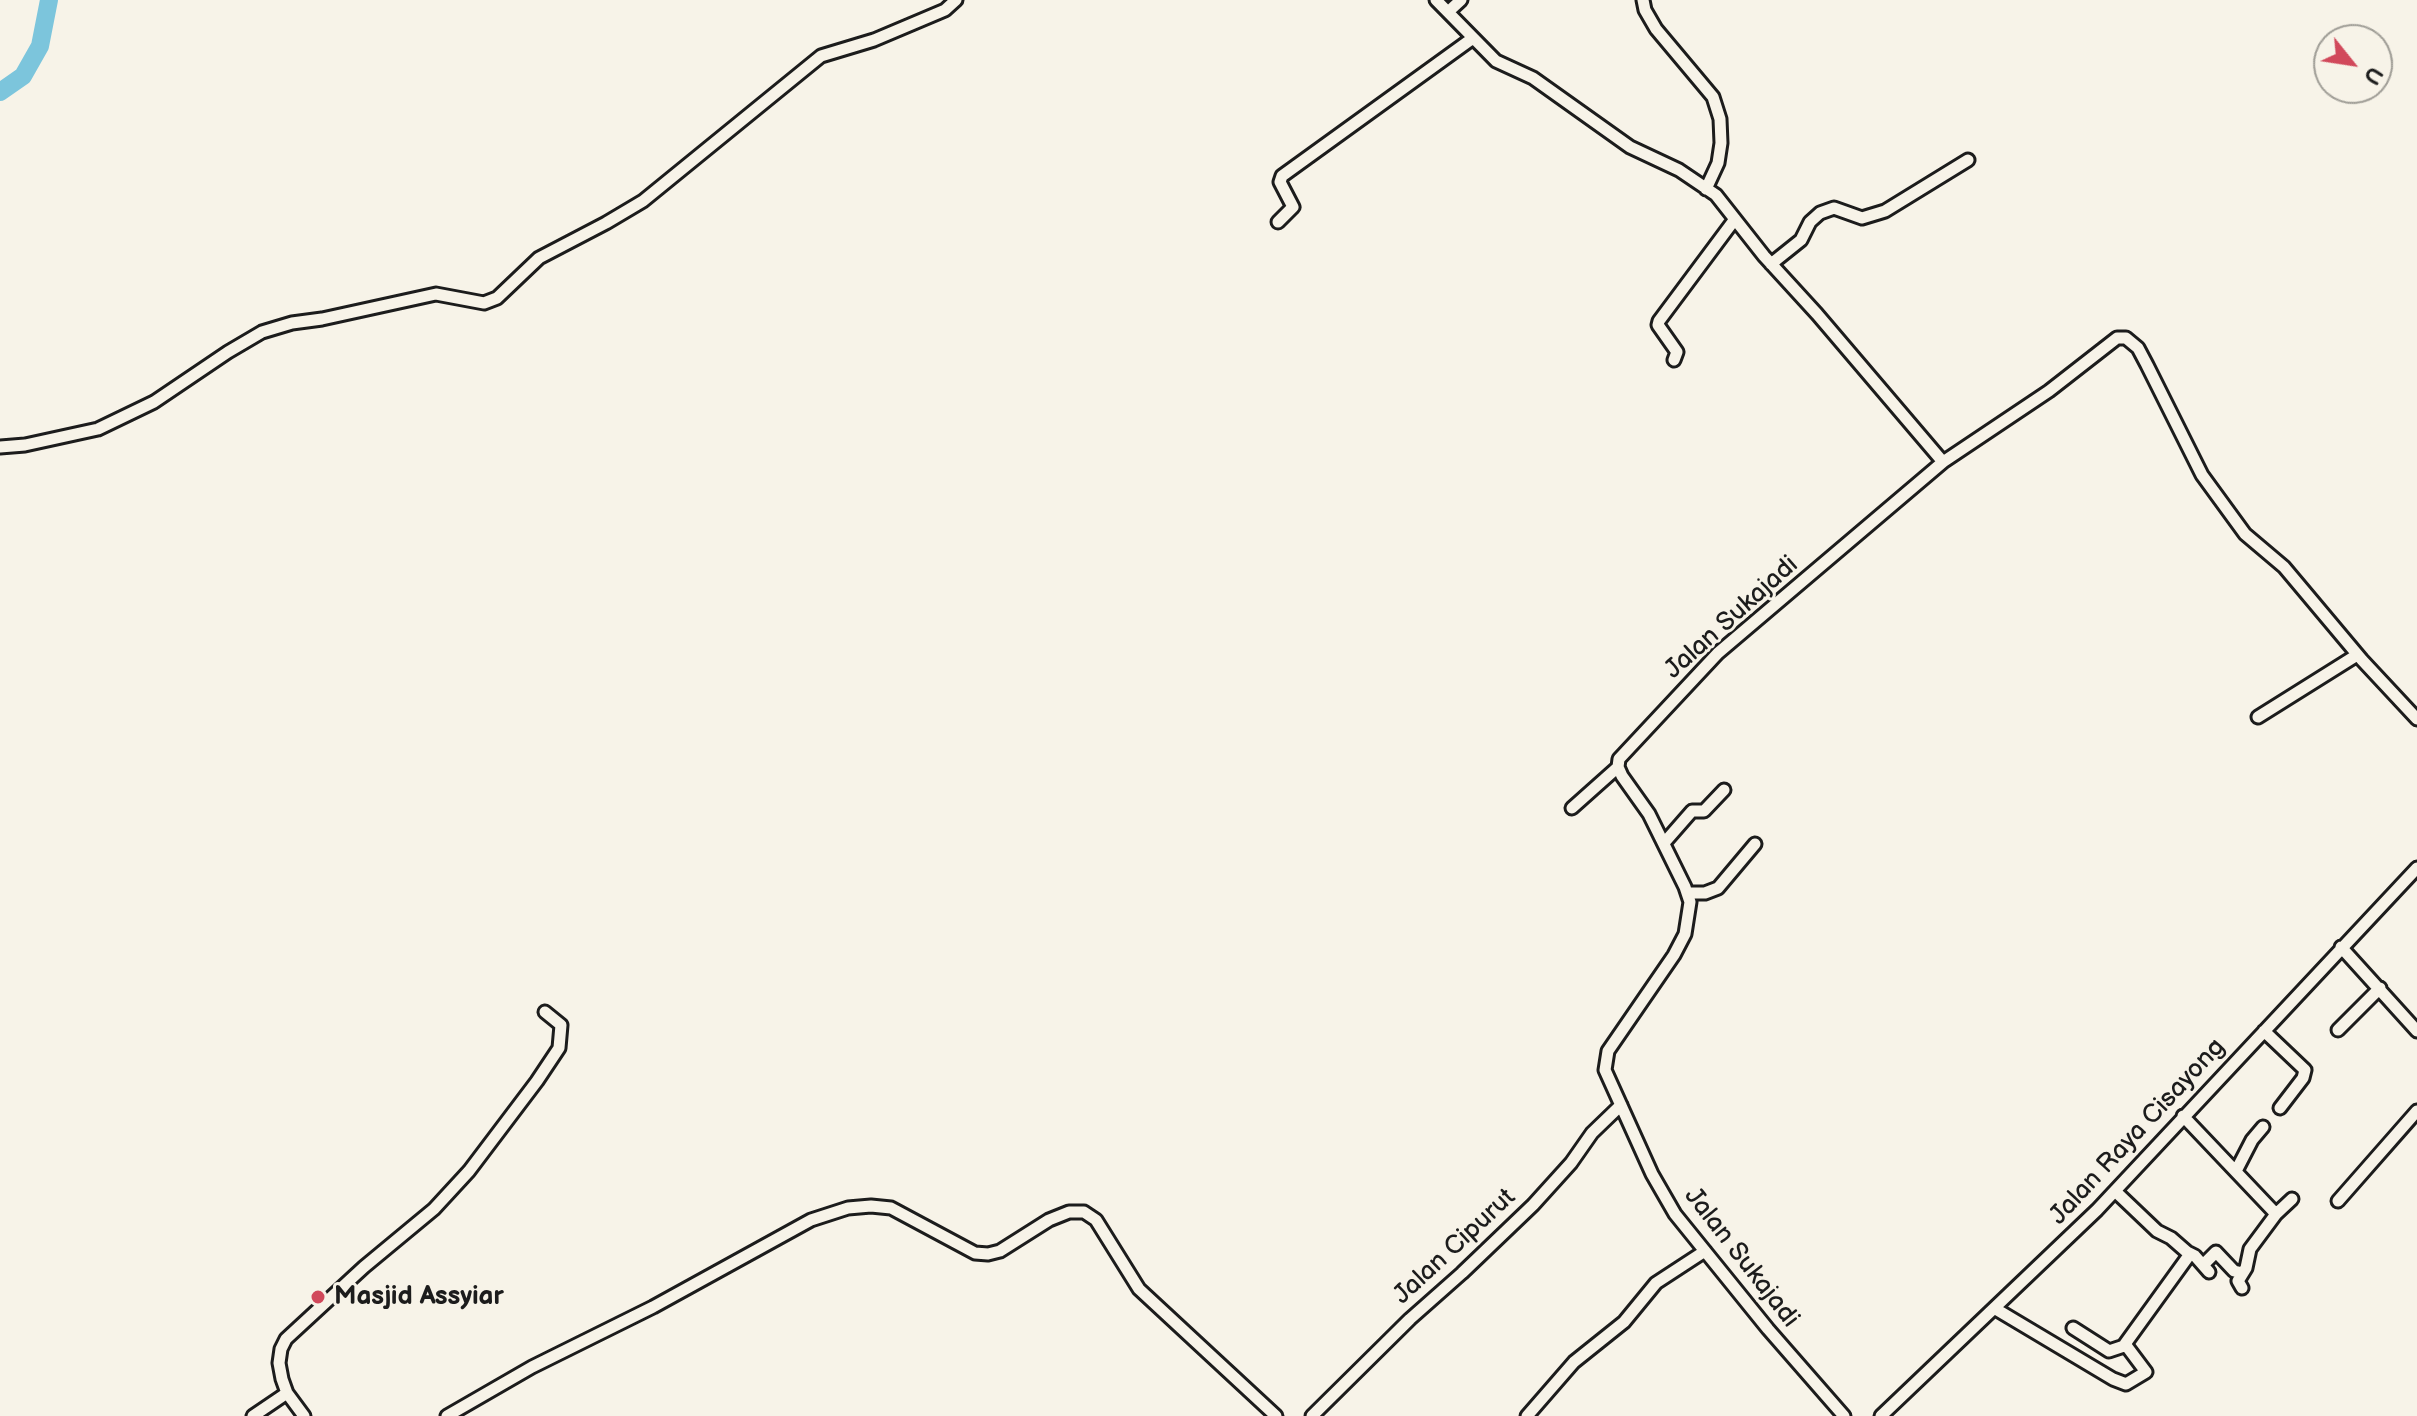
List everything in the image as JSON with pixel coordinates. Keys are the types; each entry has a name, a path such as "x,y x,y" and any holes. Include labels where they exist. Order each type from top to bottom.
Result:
{"street":[{"path":"0,447 25,445 98,429 154,402 262,332 292,323 436,294 484,303 497,298 539,258 643,201 821,56 874,40 945,10 956,0"},
{"path":"1436,0 1496,61 1533,78 1630,147 1679,170 1716,195 1771,264 1943,462"},
{"path":"1448,12 1461,0"},
{"path":"1643,0 1656,29 1713,97 1720,119 1721,143 1718,163 1706,189"},
{"path":"1278,222 1293,207 1280,182 1282,176 1473,38"},
{"path":"1771,264 1801,240 1810,222 1820,213 1834,208 1862,218 1885,211 1968,160"},
{"path":"1674,360 1677,352 1658,325 1659,321 1735,219"},
{"name":"Jalan Sukajadi","path":"1844,1416 1768,1329 1675,1214 1652,1174 1605,1070 1608,1051 1685,934 1690,902 1664,843 1618,767 1624,751 1718,653 1943,462 2049,391 2117,338 2126,338 2138,348 2202,475 2245,534 2284,567 2357,655"},
{"path":"2258,717 2357,655 2417,719"},
{"path":"1572,808 1618,767"},
{"path":"1664,843 1692,811 1704,811 1724,790"},
{"path":"1687,893 1711,892 1718,888 1755,844"},
{"name":"Jalan Raya Cisayong","path":"1881,1416 2115,1191 2417,868"},
{"path":"2341,947 2417,1031"},
{"path":"2338,1030 2380,988"},
{"path":"304,1416 287,1393 279,1363 286,1339 452,1190 559,1048 561,1025 545,1012"},
{"path":"2264,1031 2305,1070 2303,1078 2280,1108"},
{"name":"Jalan Cipurut","path":"1312,1416 1410,1319 1533,1205 1571,1163 1592,1133 1621,1105"},
{"path":"2338,1201 2417,1111"},
{"path":"2183,1116 2276,1214"},
{"path":"2236,1171 2252,1140 2263,1127"},
{"path":"2115,1191 2157,1231 2195,1256 2206,1268 2216,1252 2234,1271 2243,1273"},
{"path":"2242,1288 2238,1281 2253,1243 2292,1199"},
{"path":"447,1416 532,1367 653,1307 811,1220 848,1208 871,1206 891,1208 975,1253 988,1254 1000,1251 1049,1220 1069,1212 1084,1212 1096,1220 1139,1289 1276,1416"},
{"path":"1527,1416 1574,1362 1624,1322 1656,1283 1705,1251"},
{"path":"2073,1328 2109,1351 2124,1346 2190,1254"},
{"path":"1994,1308 2126,1384 2146,1372 2124,1346"},
{"path":"253,1416 287,1393"}],"waterway":[{"path":"0,92 23,76 40,46 49,0"}],"place":[{"name":"Masjid Assyiar","path":"318,1297"}]}
